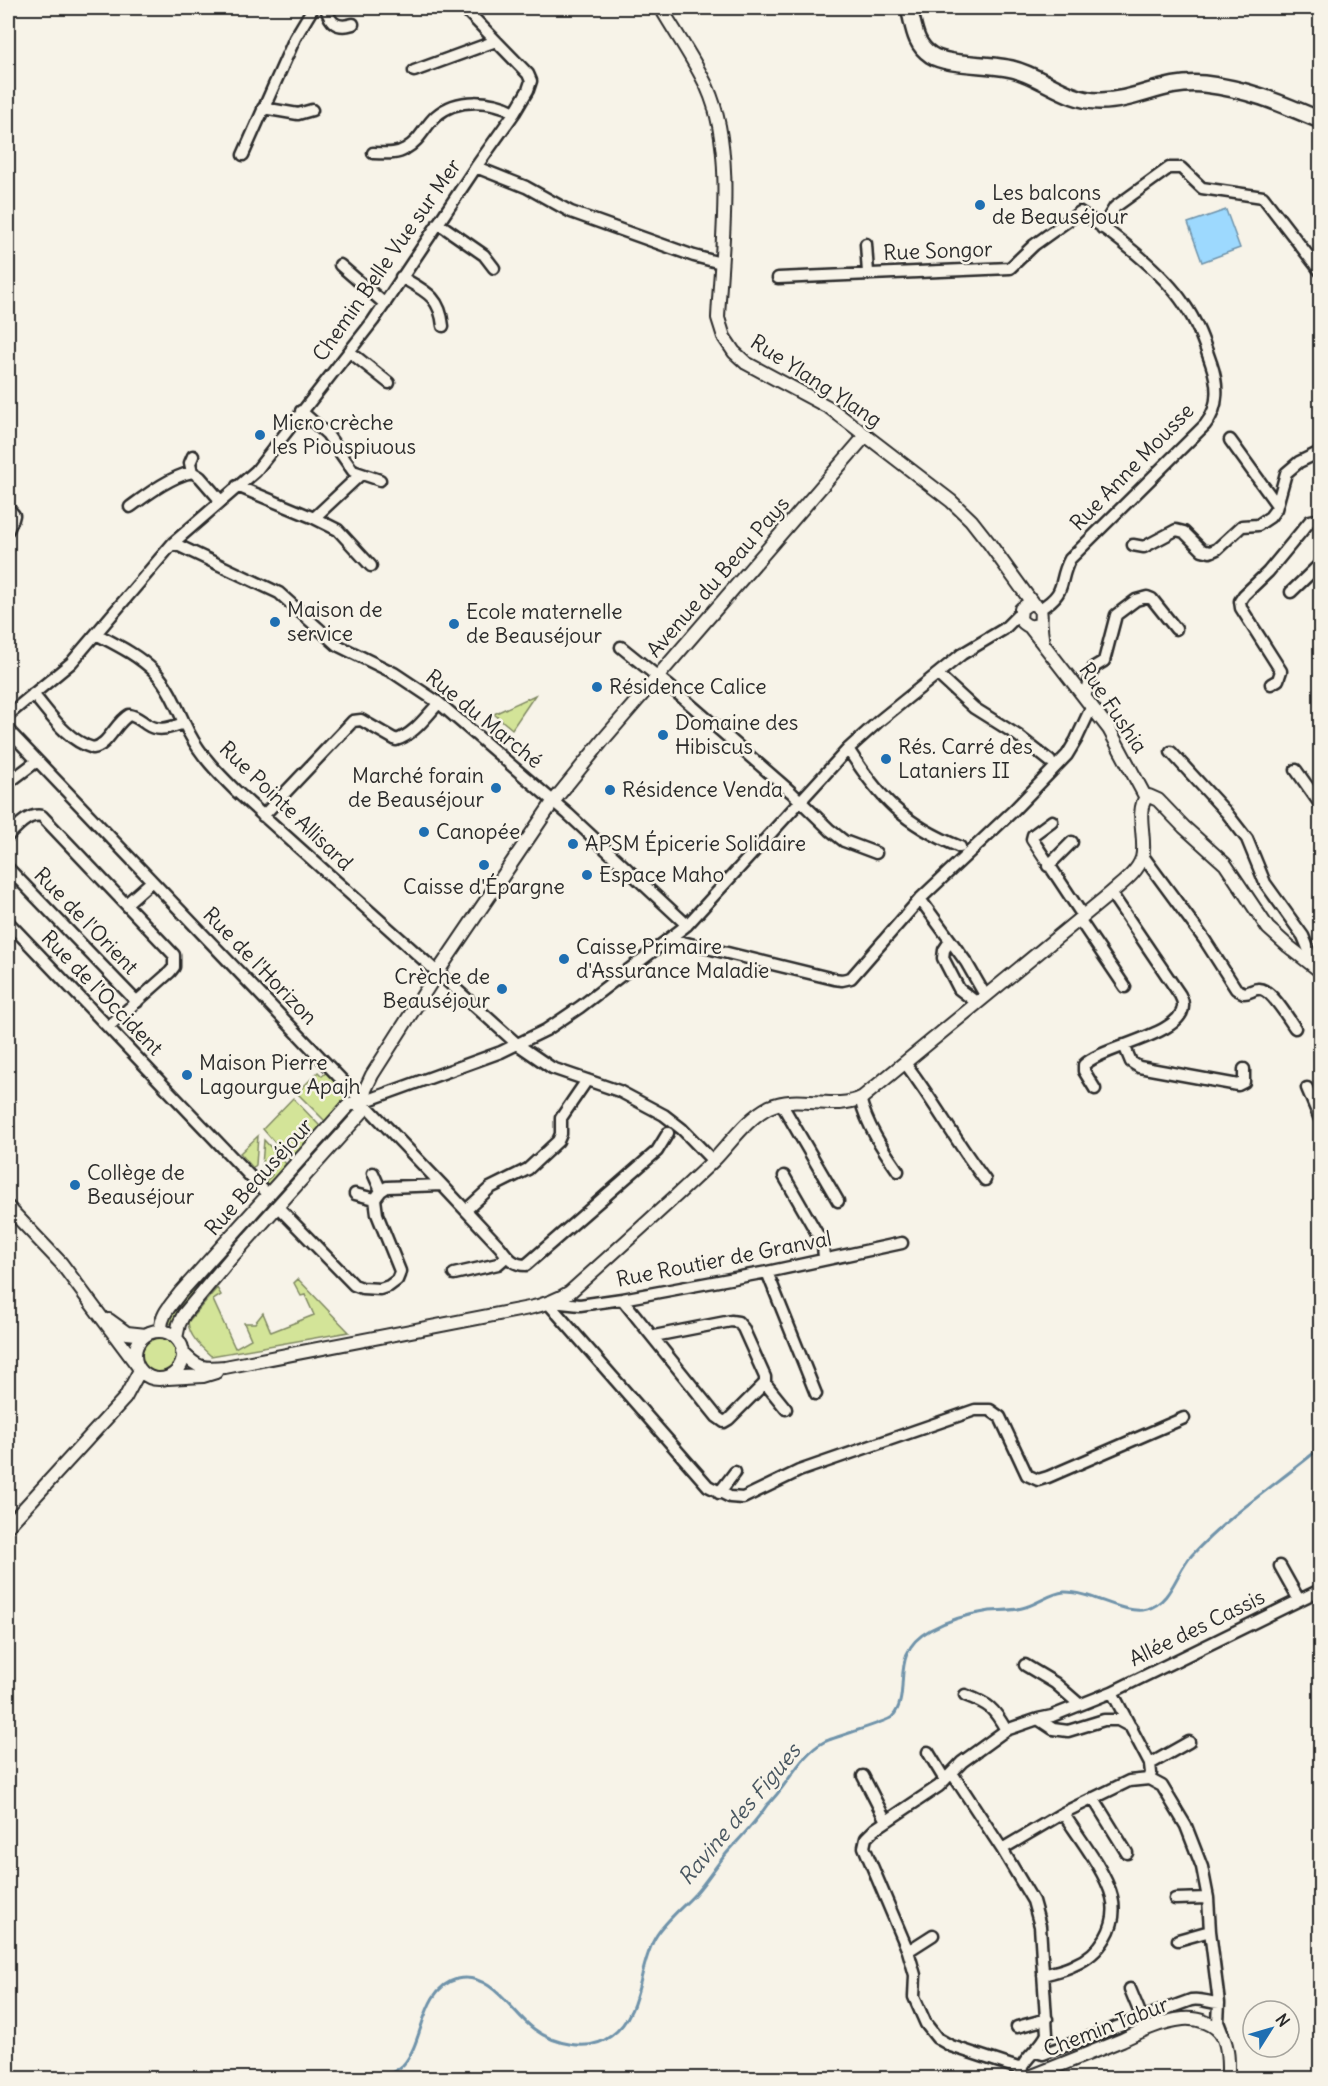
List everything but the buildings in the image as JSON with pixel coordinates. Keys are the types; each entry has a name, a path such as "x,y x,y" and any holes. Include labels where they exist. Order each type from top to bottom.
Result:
{"main road":[{"path":"909,8 915,36 920,45 937,59 1018,70 1071,96 1085,100 1113,101 1162,87 1200,84 1232,87 1256,94 1320,120"}],"street":[{"path":"243,155 295,38 313,8"},
{"path":"326,8 330,20 337,26 353,24"},
{"path":"414,71 496,41 464,8"},
{"name":"Rue Ylang Ylang","path":"661,8 707,87 718,123 724,158 725,186 718,318 724,337 734,352 746,363 762,374 830,408 951,501 971,520 1008,570 1029,616"},
{"name":"Chemin Belle Vue sur Mer","path":"8,715 71,663 173,543 256,471 300,411 350,352 385,304 528,90 531,81 528,74 496,41"},
{"path":"373,153 398,153 406,149 422,136 435,116 453,107 472,102 491,103 515,112"},
{"path":"263,108 298,114 312,110"},
{"path":"476,167 526,187 571,212 694,256 721,262"},
{"path":"1102,228 1115,207 1169,168 1181,168 1202,188 1263,197 1320,271"},
{"name":"Rue Anne Mousse","path":"1010,268 1034,245 1080,212 1156,272 1185,304 1204,342 1217,380 1217,391 1209,420 1070,559 1061,588 1055,598 1029,616"},
{"path":"438,223 484,255 494,268"},
{"name":"Rue Songor","path":"866,244 868,273"},
{"path":"339,265 385,304"},
{"name":"Rue Songor","path":"778,278 1010,268"},
{"path":"401,278 436,300 442,315 442,326"},
{"path":"350,352 388,383"},
{"path":"300,411 327,434 347,465 361,474 380,480"},
{"name":"Avenue du Beau Pays","path":"363,1102 369,1079 437,973 553,802 658,676 866,435"},
{"path":"1230,440 1277,505"},
{"path":"1133,545 1144,547 1179,530 1202,550 1210,552 1217,549 1242,526 1253,526 1274,514 1286,473 1299,462 1320,452"},
{"path":"193,456 190,463 192,472 200,477 220,500"},
{"path":"130,507 175,478 192,472"},
{"path":"314,518 361,474"},
{"path":"237,486 338,530 371,566"},
{"path":"8,508 14,515 8,530"},
{"path":"1271,684 1278,680 1281,671 1241,608 1240,601 1310,522 1315,519 1320,520"},
{"name":"Rue du Marché","path":"173,543 279,593 337,645 394,673 439,703 472,729 687,925"},
{"path":"1291,592 1320,564"},
{"path":"670,939 842,980 851,978 920,899 1013,811 1067,755 1076,740 1095,668 1104,661 1116,615 1136,600 1147,597 1152,599 1176,629"},
{"path":"363,1102 517,1044 546,1030 580,1007 687,925 848,749 879,721 962,654 1029,616"},
{"name":"Rue Fushia","path":"1029,616 1043,643 1116,740 1146,798"},
{"name":"Rue Pointe Allisard","path":"96,634 131,653 149,666 164,684 207,761 263,816 517,1044 552,1068 625,1094 672,1121 713,1161"},
{"path":"621,647 658,676 844,841 876,853"},
{"path":"937,674 974,708 1017,735 1050,761"},
{"path":"33,694 75,741 93,748 101,746 129,715 135,716 158,730 184,723"},
{"path":"263,816 350,722 361,720 396,740 412,731 439,703"},
{"name":"Rue de l'Horizon","path":"8,730 466,1210 500,1246 506,1257"},
{"path":"848,749 876,790 893,808 913,824 960,847"},
{"path":"1172,752 1247,838 1265,883 1303,936 1318,969"},
{"path":"8,783 37,761"},
{"path":"1296,770 1320,804"},
{"path":"1295,1028 1265,989 1260,988 1244,993 1236,988 1204,939 1143,856 1142,808 1146,798 1149,796 1158,800 1184,827 1218,856 1268,928 1318,969"},
{"name":"Rue de l'Orient","path":"8,836 26,819 36,815 42,816 170,949 175,961 171,972 108,1027"},
{"path":"1052,821 1032,837 1033,841 1125,987"},
{"path":"1048,866 1072,842"},
{"name":"Rue Routier de Granval","path":"225,1368 529,1308 550,1302 570,1292 713,1161 757,1115 781,1103 841,1103 860,1098 874,1089 1111,893 1127,879 1143,856"},
{"name":"Rue de l'Orient","path":"8,868 137,1002"},
{"name":"Rue de l'Orient","path":"126,904 152,881"},
{"path":"1095,1089 1084,1071 1084,1065 1169,1026 1181,1013 1183,1004 1180,995 1111,893"},
{"path":"920,899 966,962 981,999"},
{"name":"Rue de l'Occident","path":"8,922 268,1196"},
{"path":"950,941 944,950 943,958 959,989 981,999"},
{"path":"1124,1045 1131,1062 1139,1067 1238,1085 1244,1082 1244,1069"},
{"path":"904,1063 926,1090 955,1140 985,1180"},
{"path":"466,1210 490,1188 528,1170 558,1141 561,1134 561,1118 586,1080"},
{"path":"1306,1088 1320,1119"},
{"path":"860,1098 865,1119 882,1150 898,1171"},
{"name":"Rue Beauséjour","path":"161,1331 164,1316 180,1293 345,1109 357,1101 363,1102 363,1111 184,1314 176,1338"},
{"name":"Rue Routier de Granval","path":"781,1103 838,1201"},
{"path":"454,1274 498,1264 506,1257 519,1265 526,1265 657,1151 668,1133"},
{"path":"277,1206 354,1285 369,1290 389,1286 397,1281 400,1271 377,1214 378,1195 373,1173"},
{"path":"784,1176 823,1244 824,1259"},
{"path":"355,1194 378,1195 395,1186 442,1185"},
{"path":"8,1207 61,1263 145,1375 163,1378 204,1376 225,1368"},
{"name":"Rue Routier de Granval","path":"550,1302 580,1305 622,1299 767,1272 902,1243"},
{"path":"767,1272 816,1394"},
{"path":"622,1299 717,1417 724,1422 765,1383"},
{"path":"550,1302 708,1486 730,1497 743,1498 799,1472 975,1410 990,1410 1000,1417 1027,1475 1038,1480 1184,1418"},
{"path":"8,1526 125,1398 146,1383 174,1374 179,1368 182,1352 176,1338 161,1331 146,1335 127,1333 101,1314"},
{"path":"654,1336 730,1321 738,1322 743,1328 765,1377 765,1383 786,1409"},
{"path":"125,1398 138,1367 135,1351 137,1345 146,1335"},
{"path":"182,1352 204,1369 225,1368"},
{"path":"719,1493 735,1472"},
{"name":"Allée des Cassis","path":"1280,1566 1299,1600"},
{"name":"Allée des Cassis","path":"1025,2075 951,2046 937,2038 926,2024 914,1997 915,1975 908,1951 864,1847 870,1832 948,1776 962,1762 1006,1730 1052,1716 1112,1692 1320,1590"},
{"path":"1025,1665 1055,1683 1079,1704"},
{"path":"1112,1692 1150,1764 1149,1779"},
{"path":"965,1695 986,1703 992,1708 1006,1730"},
{"path":"1038,1719 1053,1729 1068,1731 1104,1720 1118,1720 1131,1727"},
{"path":"1150,1764 1189,1742"},
{"path":"928,1752 1002,1849 1037,1911 1047,2034 1036,2052 1023,2063 1025,2075"},
{"path":"863,1776 886,1821"},
{"path":"1002,1849 1063,1813 1129,1780 1149,1779 1162,1786 1186,1826 1202,1866 1208,1898 1214,2003 1227,2053 1228,2079"},
{"path":"1093,1797 1127,1853"},
{"path":"1043,1975 1074,1965 1092,1954 1104,1942 1110,1929 1113,1913 1113,1899 1107,1881 1063,1813"},
{"path":"1175,1899 1208,1898"},
{"path":"1178,1940 1210,1931"},
{"path":"908,1951 933,1935"},
{"path":"1130,1989 1142,2018"},
{"path":"1036,2052 1043,2054 1191,2000 1199,1998 1214,2003"},
{"path":"1214,2003 1205,2022 1213,2025 1223,2037"},
{"path":"1017,2027 1047,2019"},
{"name":"Chemin Tabur","path":"1025,2075 1169,2021 1198,2019 1205,2022"}],"green space":[{"path":"535,695 512,729 494,714"},
{"path":"318,1072 322,1076 327,1072 350,1097 326,1122 297,1093"},
{"path":"293,1098 319,1125 320,1131 293,1159 289,1159 263,1129"},
{"path":"258,1136 256,1165 253,1168 240,1153"},
{"path":"264,1140 287,1165 270,1185 264,1186 254,1175 259,1175 266,1181 272,1175 262,1165"},
{"path":"324,1140 327,1143 230,1252 227,1249"},
{"path":"210,1269 212,1272 178,1312 173,1323 168,1324 166,1322 174,1306"},
{"path":"298,1279 349,1332 211,1356 193,1337 188,1322 217,1288 221,1295 213,1300 235,1348 251,1339 244,1323 255,1323 263,1313 271,1332 314,1315 305,1295 301,1296 294,1283"},
{"path":"159,1336 172,1342 178,1355 172,1368 159,1374 146,1368 140,1355 146,1342"}],"water":[{"path":"1226,210 1240,248 1202,262 1188,223"}],"waterway":[{"name":"Ravine des Figues","path":"380,2078 403,2065 416,2043 429,2004 436,1993 457,1979 469,1978 491,1987 534,2029 551,2039 572,2045 582,2045 602,2041 611,2036 629,2015 649,1950 659,1932 699,1889 807,1755 824,1742 892,1717 901,1697 904,1662 909,1650 917,1640 937,1626 959,1618 990,1611 1022,1608 1064,1592 1085,1595 1129,1609 1147,1609 1162,1600 1186,1562 1207,1540 1238,1512 1320,1448"}],"place":[{"name":"Les balcons de Beauséjour","path":"980,205"},
{"name":"Micro crèche les Piouspiuous","path":"260,435"},
{"name":"Maison de service","path":"275,622"},
{"name":"Ecole maternelle de Beauséjour","path":"454,624"},
{"name":"Résidence Calice","path":"597,687"},
{"name":"Domaine des Hibiscus","path":"663,735"},
{"name":"Rés. Carré des Lataniers II","path":"886,759"},
{"name":"Marché forain de Beauséjour","path":"496,788"},
{"name":"Résidence Venda","path":"610,790"},
{"name":"Canopée","path":"424,832"},
{"name":"APSM Épicerie Solidaire","path":"573,844"},
{"name":"Caisse d'Épargne","path":"484,865"},
{"name":"Espace Maho","path":"587,875"},
{"name":"Caisse Primaire d'Assurance Maladie","path":"564,959"},
{"name":"Crèche de Beauséjour","path":"502,989"},
{"name":"Maison Pierre Lagourgue Apajh","path":"187,1075"},
{"name":"Collège de Beauséjour","path":"75,1185"}]}
